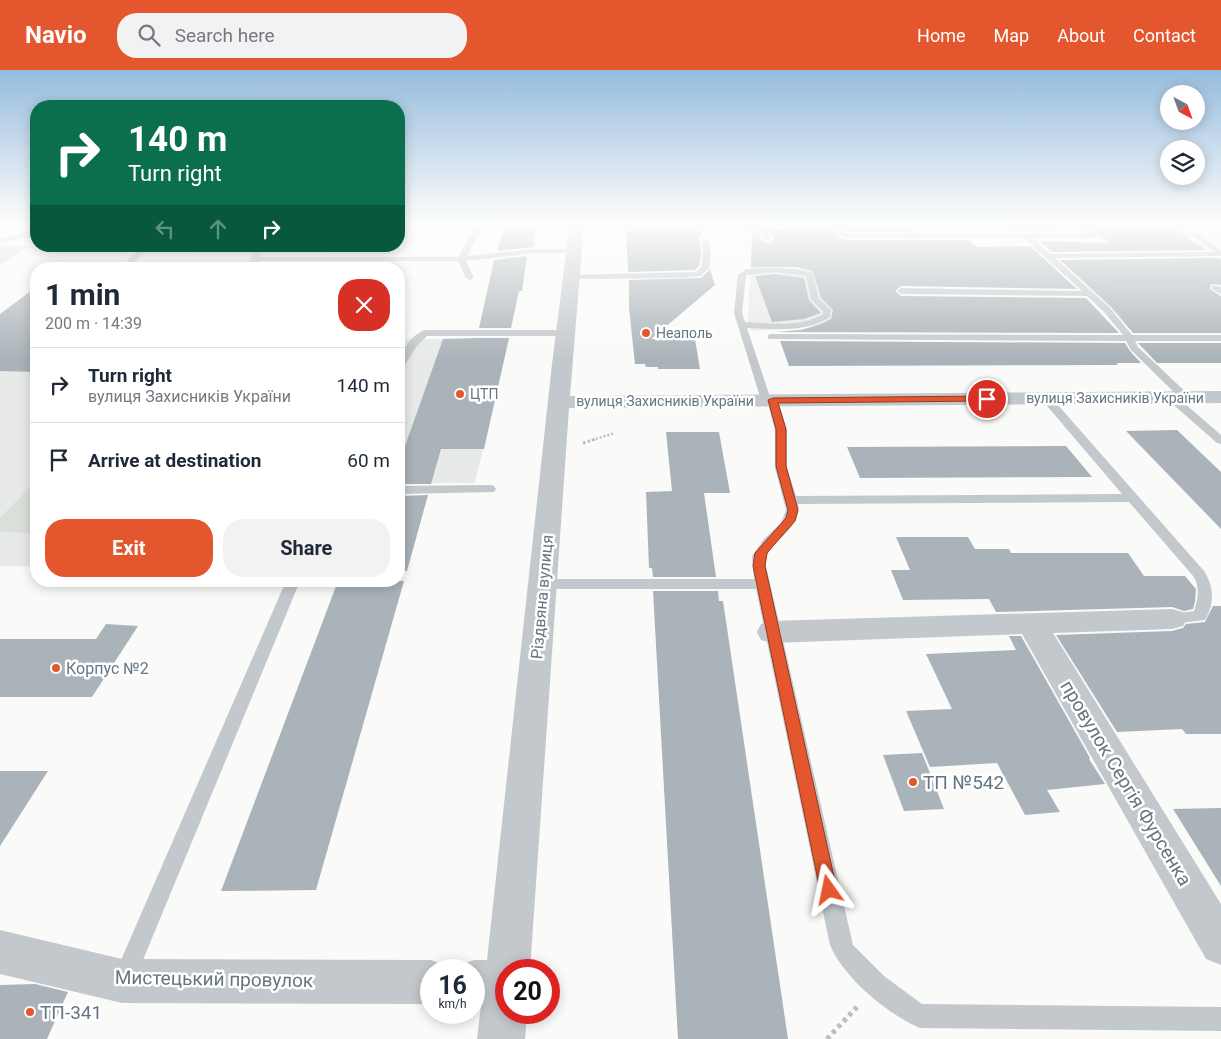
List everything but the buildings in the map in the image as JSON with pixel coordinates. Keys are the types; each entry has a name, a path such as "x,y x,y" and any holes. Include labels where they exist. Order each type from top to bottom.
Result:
{"street":[{"name":"Різдвяна вулиця","path":"509,959 572,268"},
{"name":"вулиця Захисників України","path":"559,402 1221,397"},
{"path":"772,632 1172,619"},
{"name":"провулок Сергія Фурсенка","path":"1031,623 1221,944"},
{"name":"Мистецький провулок","path":"0,952 122,981 420,982"},
{"path":"501,1039 502,1024"}],"lane":[{"path":"465,268 470,278"},
{"path":"656,268 682,276 698,274 705,268"},
{"path":"1062,268 1091,294 1125,330 1134,348 1221,441"},
{"path":"741,325 805,324 822,319 828,312 815,300 810,275 801,272 752,270 742,274 738,313 741,325 781,429 781,466 793,510 791,519 759,557 762,584 842,951 851,962 907,1008 920,1016 1221,1019"},
{"path":"901,291 1091,294"},
{"path":"405,357 413,344 426,334 565,333"},
{"path":"771,337 1128,336 1221,338"},
{"path":"1046,398 1199,574 1206,587 1206,595 1200,616 1172,619"},
{"path":"405,490 490,489"},
{"path":"791,500 1132,498"},
{"path":"543,584 762,584"},
{"path":"122,981 290,587"}],"path":[{"path":"1083,287 1218,289"},
{"path":"579,444 616,433"},
{"path":"827,1039 878,984"}],"shaded area":[{"path":"750,268 840,271 845,321 815,326 751,331 748,323"},
{"path":"0,323 30,323 30,566 0,566"},
{"name":"ЦТП","path":"405,339 509,339 475,483 405,483"},
{"path":"30,487 30,533 0,532 0,518"}],"place":[{"name":"Неаполь","path":"646,333"},
{"name":"ЦТП","path":"460,394"},
{"name":"Корпус №2","path":"56,668"},
{"name":"ТП №542","path":"913,782"},
{"name":"ТП-341","path":"30,1012"}],"route":[{"path":"829,890 758,562 761,553 791,519 793,510 781,466 781,429 773,400 987,399"}]}
